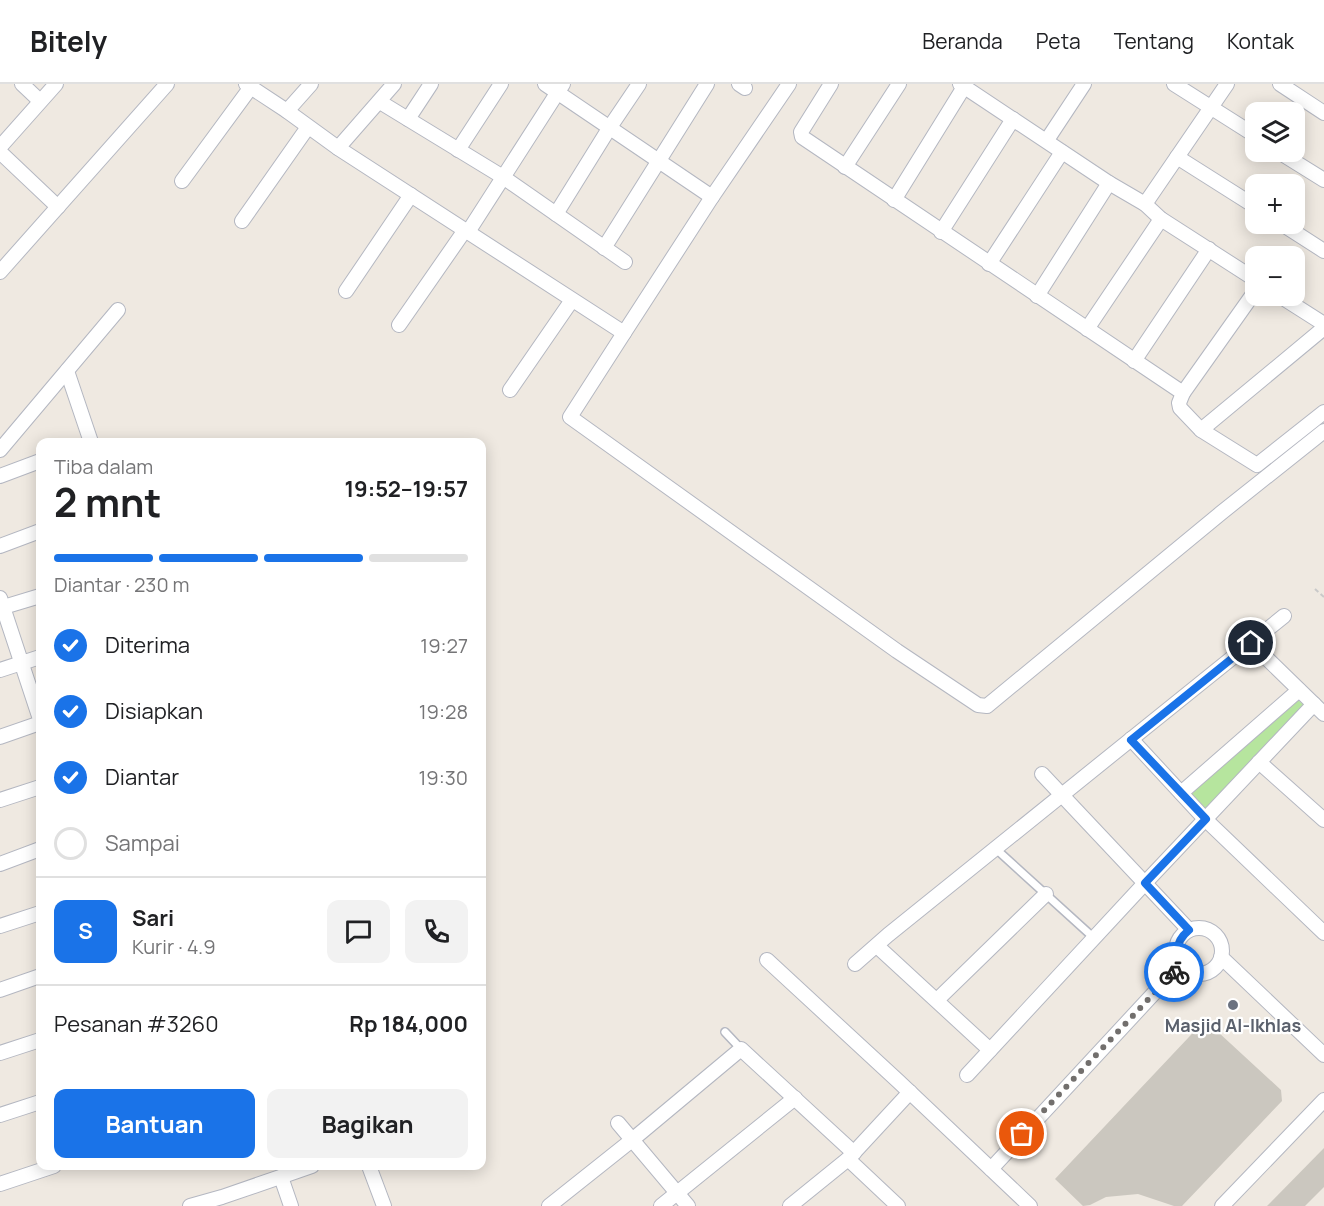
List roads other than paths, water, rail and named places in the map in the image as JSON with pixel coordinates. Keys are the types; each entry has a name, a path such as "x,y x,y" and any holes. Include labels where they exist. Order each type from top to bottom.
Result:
{"street":[{"path":"22,84 40,102"},
{"path":"0,147 56,84"},
{"path":"0,272 167,84"},
{"path":"287,111 310,84"},
{"path":"338,148 394,84"},
{"path":"408,119 431,84"},
{"path":"458,150 501,84"},
{"path":"545,84 560,88 610,127 712,197"},
{"path":"556,214 639,84"},
{"path":"604,248 707,84"},
{"path":"789,84 712,197 570,417 897,651 978,705 987,706 1324,431"},
{"path":"831,84 801,132 801,136 1183,393"},
{"path":"845,167 899,84"},
{"path":"1174,84 1245,129"},
{"path":"1145,204 1227,84"},
{"path":"1280,84 1324,113"},
{"path":"894,200 962,85 1109,183 1145,204 1161,219 1245,273"},
{"path":"182,181 248,86 338,148 624,333"},
{"path":"1047,140 1076,87"},
{"path":"399,325 503,177 560,88"},
{"path":"380,102 503,177 624,262"},
{"path":"941,232 1013,119"},
{"path":"242,222 308,127"},
{"path":"0,152 58,207"},
{"path":"989,264 1062,152"},
{"path":"1177,157 1245,200"},
{"path":"1295,162 1324,180"},
{"path":"1036,296 1109,183"},
{"path":"346,291 411,195"},
{"path":"1087,329 1161,219"},
{"path":"1298,234 1324,250"},
{"path":"1134,361 1209,249"},
{"path":"510,390 572,300"},
{"path":"1245,306 1183,393 1179,403 1180,408 1201,430 1257,465 1324,412"},
{"path":"1201,430 1324,326 1295,306"},
{"path":"0,450 118,310"},
{"path":"67,371 90,438"},
{"path":"0,476 36,462"},
{"path":"0,546 36,532"},
{"path":"36,597 1,604 36,707"},
{"path":"855,964 1284,616"},
{"path":"967,1075 1259,762 1319,709 1251,643"},
{"path":"0,670 36,658"},
{"path":"1181,793 1299,690"},
{"path":"0,737 36,724"},
{"path":"1131,740 1206,819 1324,933"},
{"path":"1259,762 1324,820"},
{"path":"1041,774 1189,930"},
{"path":"0,800 36,788"},
{"path":"0,864 36,850"},
{"path":"937,1000 1046,894"},
{"path":"0,926 36,914"},
{"path":"1204,928 1211,931 1221,942 1221,957 1213,969 1207,972 1193,972 1181,964 1177,950 1182,935 1189,930 1204,928"},
{"path":"877,946 990,1050"},
{"path":"1221,957 1324,1055"},
{"path":"767,960 1030,1206"},
{"path":"991,1168 1181,964"},
{"path":"0,990 36,977"},
{"path":"0,1053 36,1041"},
{"path":"549,1206 741,1049 795,1098 898,1206"},
{"path":"790,1206 851,1156 910,1092"},
{"path":"662,1206 795,1098"},
{"path":"1222,1206 1324,1100"},
{"path":"0,1115 36,1103"},
{"path":"618,1123 688,1206"},
{"path":"0,1184 42,1170"},
{"path":"190,1206 224,1202 301,1170"},
{"path":"370,1170 384,1206"},
{"path":"281,1177 291,1206"}],"lane":[{"path":"996,849 1094,938"},
{"path":"725,1032 741,1049"}],"place":[{"name":"Masjid Al-Ikhlas","path":"1233,1005"}]}
